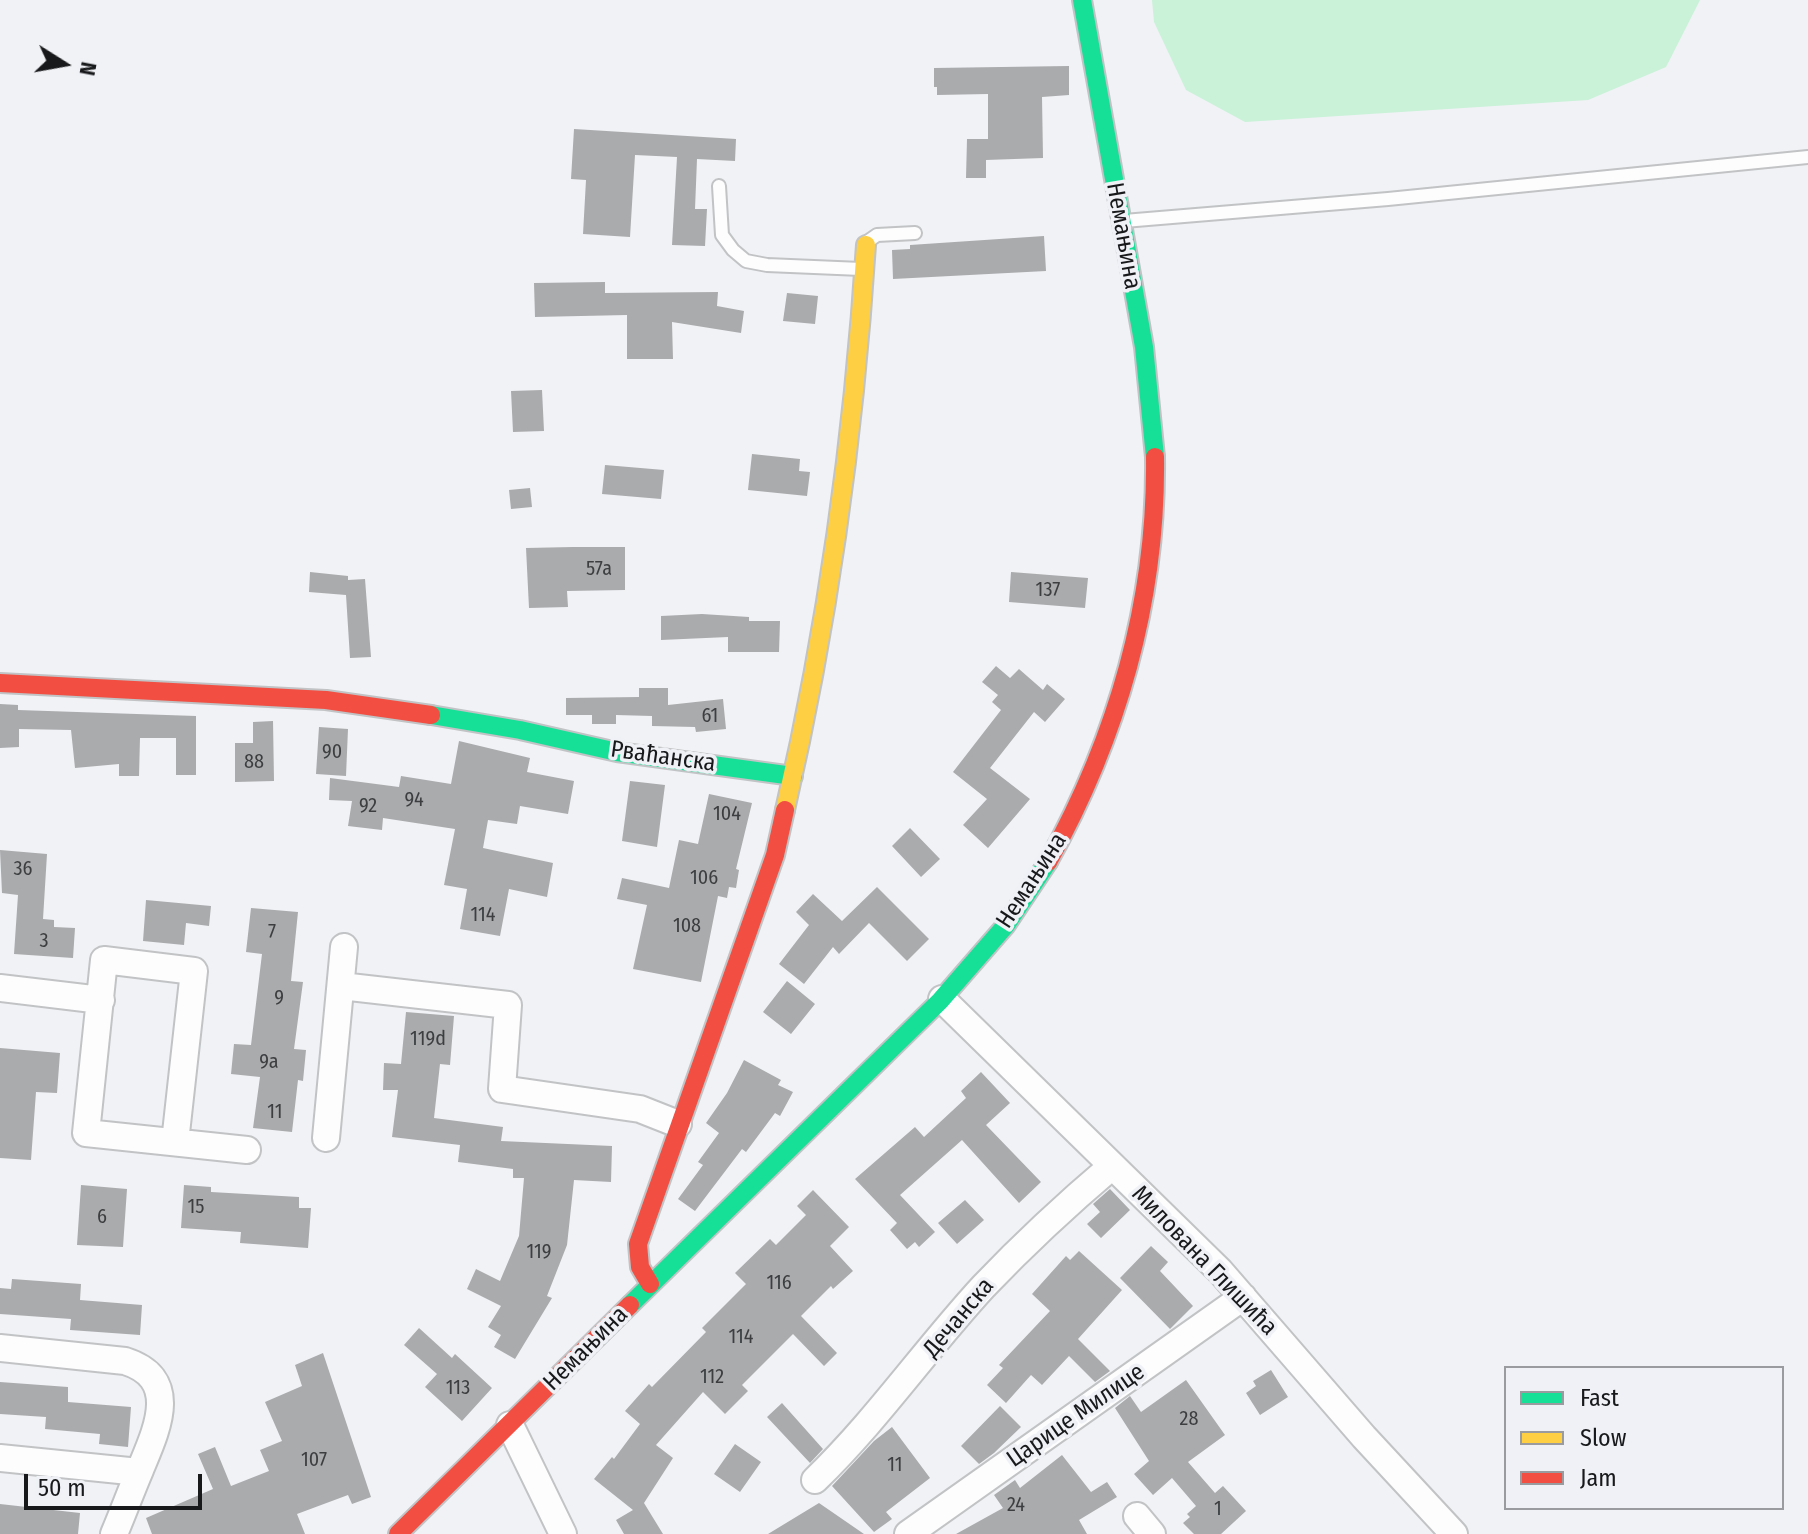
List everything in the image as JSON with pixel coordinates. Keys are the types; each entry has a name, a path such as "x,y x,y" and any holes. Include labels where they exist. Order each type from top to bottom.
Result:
{"street":[{"name":"Немањина","path":"398,1534 942,999 1006,925 1063,837 1104,746 1124,684 1149,557 1154,501 1154,438 1146,361 1082,0"},
{"path":"650,1284 640,1267 638,1244 775,855 793,776 840,517 858,369 866,245"},
{"name":"Рваћанска","path":"0,683 326,700 520,730 617,752 793,776"},
{"path":"326,1138 344,947"},
{"path":"175,1142 194,971 104,960 86,1133 247,1150"},
{"path":"341,986 508,1005 502,1089 640,1109 678,1124"},
{"path":"0,988 101,1000"},
{"name":"Милована Глишића","path":"942,999 1243,1297 1364,1437 1454,1534"},
{"name":"Дечанска","path":"815,1480 888,1403 982,1289 1053,1216 1112,1166"},
{"name":"Царице Милице","path":"908,1534 1243,1297"},
{"path":"0,1348 125,1361 145,1368 159,1391 160,1415 114,1534"},
{"path":"510,1425 563,1534"},
{"path":"0,1458 139,1472"}],"lane":[{"path":"1120,221 1388,199 1808,157"},
{"path":"719,186 722,235 746,261 864,270"},
{"path":"866,245 877,235 915,233"}],"green space":[{"path":"1152,0 1700,0 1666,67 1588,100 1245,122 1186,90 1154,22"}],"building":[{"path":"1069,66 1069,95 1042,97 1043,158 986,160 986,178 966,178 967,139 988,139 988,94 937,95 934,68"},
{"path":"574,129 736,139 735,161 697,159 695,209 707,209 705,246 672,245 677,157 635,155 630,237 583,234 586,180 571,179"},
{"path":"1044,236 1046,271 893,279 892,250 910,249 910,245"},
{"path":"605,282 605,293 718,292 717,306 744,311 741,333 672,322 673,359 627,359 627,315 535,317 534,283"},
{"path":"787,293 818,296 815,324 783,321"},
{"path":"542,390 544,431 513,432 511,391"},
{"path":"752,454 800,459 799,471 810,472 807,496 748,490"},
{"path":"605,465 664,470 661,499 602,494"},
{"path":"530,488 532,507 511,509 509,490"},
{"path":"625,547 625,590 567,591 568,607 529,608 526,548"},
{"path":"310,572 348,576 348,580 365,579 371,657 350,658 346,595 309,592"},
{"path":"1011,572 1088,578 1085,608 1009,602"},
{"path":"702,614 749,617 749,621 780,621 779,652 728,652 728,637 661,640 661,616"},
{"path":"996,666 1010,678 1019,669 1043,690 1047,684 1065,699 1045,722 1034,712 990,768 1030,799 988,848 963,825 987,799 953,772 1001,710 992,702 998,695 982,682"},
{"path":"639,688 668,688 668,705 723,699 726,729 696,732 695,727 652,726 652,716 616,715 616,724 592,724 592,715 566,715 566,698 639,697"},
{"path":"0,704 18,705 18,710 196,716 196,775 176,775 176,738 140,738 139,776 119,776 119,764 75,768 71,730 19,729 19,747 0,748"},
{"path":"273,721 274,781 235,782 235,743 253,743 253,722"},
{"path":"319,727 348,729 346,776 316,774"},
{"path":"459,741 530,758 527,772 574,781 568,814 520,806 517,824 488,820 483,848 553,863 547,897 509,889 500,936 460,929 467,889 444,885 455,829 383,818 382,830 348,826 352,801 329,800 330,778 399,787 401,776 451,784"},
{"path":"630,781 665,785 657,847 622,841"},
{"path":"709,794 752,803 736,869 739,870 736,888 729,887 727,898 718,896 701,982 633,969 647,905 617,899 622,878 669,888 679,840 698,844"},
{"path":"910,828 940,859 921,877 892,846"},
{"path":"0,850 47,854 43,919 54,920 54,927 75,928 73,958 14,954 18,895 2,893"},
{"path":"877,887 929,939 907,961 869,923 839,954 833,947 804,984 779,964 809,925 796,912 813,894 842,921"},
{"path":"146,900 211,906 209,926 186,923 184,945 143,941"},
{"path":"251,908 298,912 291,981 303,982 294,1049 306,1050 303,1081 298,1080 292,1132 253,1128 260,1077 231,1074 234,1044 251,1045 262,954 246,952"},
{"path":"787,981 815,1004 791,1034 763,1012"},
{"path":"406,1012 454,1016 450,1065 440,1064 434,1118 503,1127 501,1141 612,1146 611,1182 574,1180 567,1245 547,1296 552,1298 515,1359 494,1347 501,1335 488,1327 501,1306 467,1289 476,1269 500,1281 519,1236 524,1178 513,1178 513,1169 458,1162 460,1145 392,1137 398,1090 383,1090 384,1063 401,1064"},
{"path":"0,1048 60,1053 57,1093 36,1092 31,1160 0,1158"},
{"path":"744,1060 781,1080 778,1085 793,1092 780,1116 775,1113 746,1152 742,1149 695,1211 678,1199 703,1165 698,1162 719,1133 706,1123 727,1093"},
{"path":"981,1072 1010,1103 986,1125 1041,1182 1019,1203 962,1140 900,1195 935,1232 919,1247 915,1242 907,1249 890,1230 897,1223 855,1179 915,1127 924,1137 966,1098 961,1091"},
{"path":"81,1185 127,1189 123,1247 77,1245"},
{"path":"184,1185 211,1187 211,1192 299,1197 299,1208 311,1208 308,1248 240,1243 241,1232 181,1228"},
{"path":"1110,1189 1130,1210 1101,1238 1087,1224 1100,1212 1093,1204"},
{"path":"813,1190 849,1227 830,1246 853,1271 833,1289 831,1286 801,1316 837,1353 824,1366 793,1334 742,1385 748,1391 725,1414 703,1392 656,1445 673,1458 644,1503 663,1534 624,1534 616,1520 633,1510 594,1479 612,1457 614,1459 640,1424 625,1411 649,1384 652,1387 706,1332 702,1328 746,1284 735,1273 770,1239 776,1245 806,1215 797,1206"},
{"path":"965,1200 984,1220 957,1244 938,1223"},
{"path":"1151,1246 1168,1262 1160,1271 1193,1306 1170,1329 1120,1278"},
{"path":"1079,1251 1122,1290 1078,1339 1110,1371 1095,1382 1069,1356 1042,1385 1031,1375 1006,1403 987,1385 1003,1368 999,1365 1050,1311 1032,1294 1066,1256 1070,1260"},
{"path":"12,1279 81,1284 80,1300 142,1305 140,1335 70,1330 71,1319 0,1314 0,1288 11,1289"},
{"path":"419,1328 452,1358 455,1354 492,1388 462,1421 425,1387 437,1374 404,1345"},
{"path":"323,1353 371,1497 352,1504 348,1495 297,1514 305,1534 152,1534 146,1518 213,1489 198,1454 215,1447 231,1486 269,1471 260,1450 282,1441 265,1402 302,1386 295,1365"},
{"path":"1271,1370 1288,1397 1260,1415 1246,1393 1256,1386 1253,1381"},
{"path":"1186,1380 1225,1435 1188,1462 1215,1493 1223,1486 1246,1511 1221,1534 1194,1534 1183,1523 1196,1506 1172,1478 1153,1495 1134,1474 1149,1461 1115,1408 1130,1396 1141,1412"},
{"path":"0,1382 68,1387 68,1402 131,1407 128,1447 99,1444 100,1434 45,1429 46,1417 0,1414"},
{"path":"782,1403 823,1449 810,1463 767,1417"},
{"path":"1000,1406 1021,1427 979,1464 961,1446"},
{"path":"892,1427 930,1478 886,1512 892,1519 874,1532 832,1486 874,1441"},
{"path":"735,1444 761,1462 740,1492 714,1474"},
{"path":"1062,1455 1091,1492 1107,1482 1117,1497 1079,1520 1087,1534 956,1534 1003,1508 994,1495 1015,1480 1020,1488"},
{"path":"819,1503 864,1534 768,1534"},
{"path":"0,1504 80,1513 78,1534 0,1534"}],"traffic: fast":[{"path":"1082,0 1144,347 1155,457"},
{"path":"431,715 520,730 617,752 793,776"},
{"path":"630,1305 940,1001 1006,925 1048,862"}],"traffic: slow":[{"path":"785,810 814,670 837,529 854,387 866,245"}],"traffic: jam":[{"path":"1048,862 1094,767 1128,667 1149,563 1155,457"},
{"path":"0,683 326,700 431,715"},
{"path":"650,1284 640,1267 638,1244 775,855 785,810"},
{"path":"398,1534 630,1305"}]}
